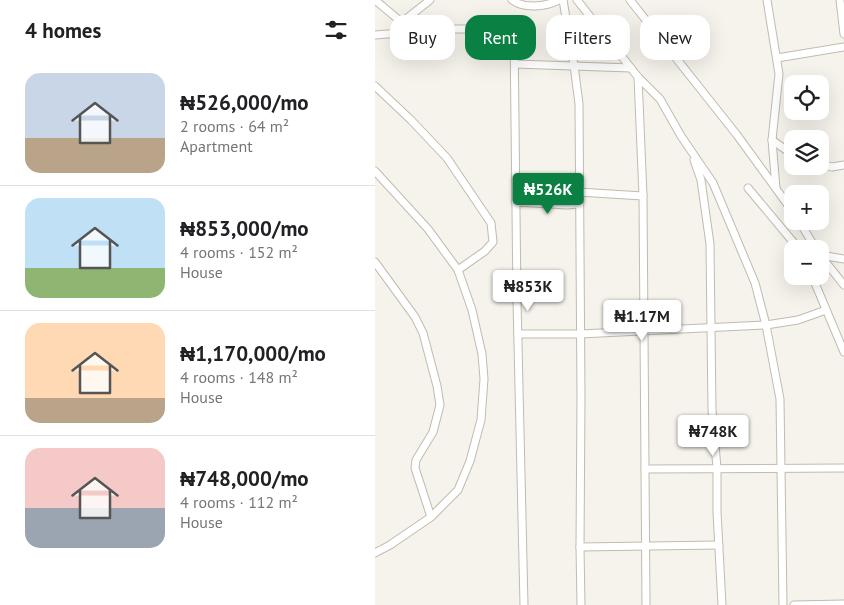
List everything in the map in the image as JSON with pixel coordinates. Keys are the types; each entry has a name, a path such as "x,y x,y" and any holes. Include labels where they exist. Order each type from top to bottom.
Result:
{"street":[{"path":"375,0 392,15"},
{"path":"411,15 430,0"},
{"path":"512,0 526,6 553,3 559,0"},
{"path":"563,0 579,104 581,605"},
{"path":"577,0 638,77 660,98 691,151 713,183 755,283 766,325 780,400 783,605"},
{"path":"630,0 737,135 784,200"},
{"path":"767,0 779,82 775,97 772,140 776,189"},
{"path":"840,0 844,34"},
{"path":"455,30 509,29 514,34 524,605"},
{"path":"375,35 390,33"},
{"path":"777,58 844,47"},
{"path":"515,64 631,68"},
{"path":"638,77 643,196 645,605"},
{"path":"375,86 447,158 491,223 493,242 485,251 458,270"},
{"path":"772,140 784,149"},
{"path":"691,151 701,180 710,244 713,410 722,605"},
{"path":"829,166 844,165"},
{"path":"375,171 428,229 458,270 472,310 482,354 484,379 481,420 470,462 458,490 431,517 390,545 375,552"},
{"path":"748,188 791,240"},
{"path":"578,192 643,196"},
{"path":"516,202 578,204"},
{"path":"829,256 844,259"},
{"path":"375,262 415,317 423,333 437,386 440,405 433,432 416,460 415,468 431,517"},
{"path":"829,267 844,286"},
{"path":"815,285 844,352"},
{"path":"518,334 580,334 766,325 798,320 825,310"},
{"path":"645,469 844,468"},
{"path":"580,547 719,545"},
{"path":"794,605 844,604"}]}
